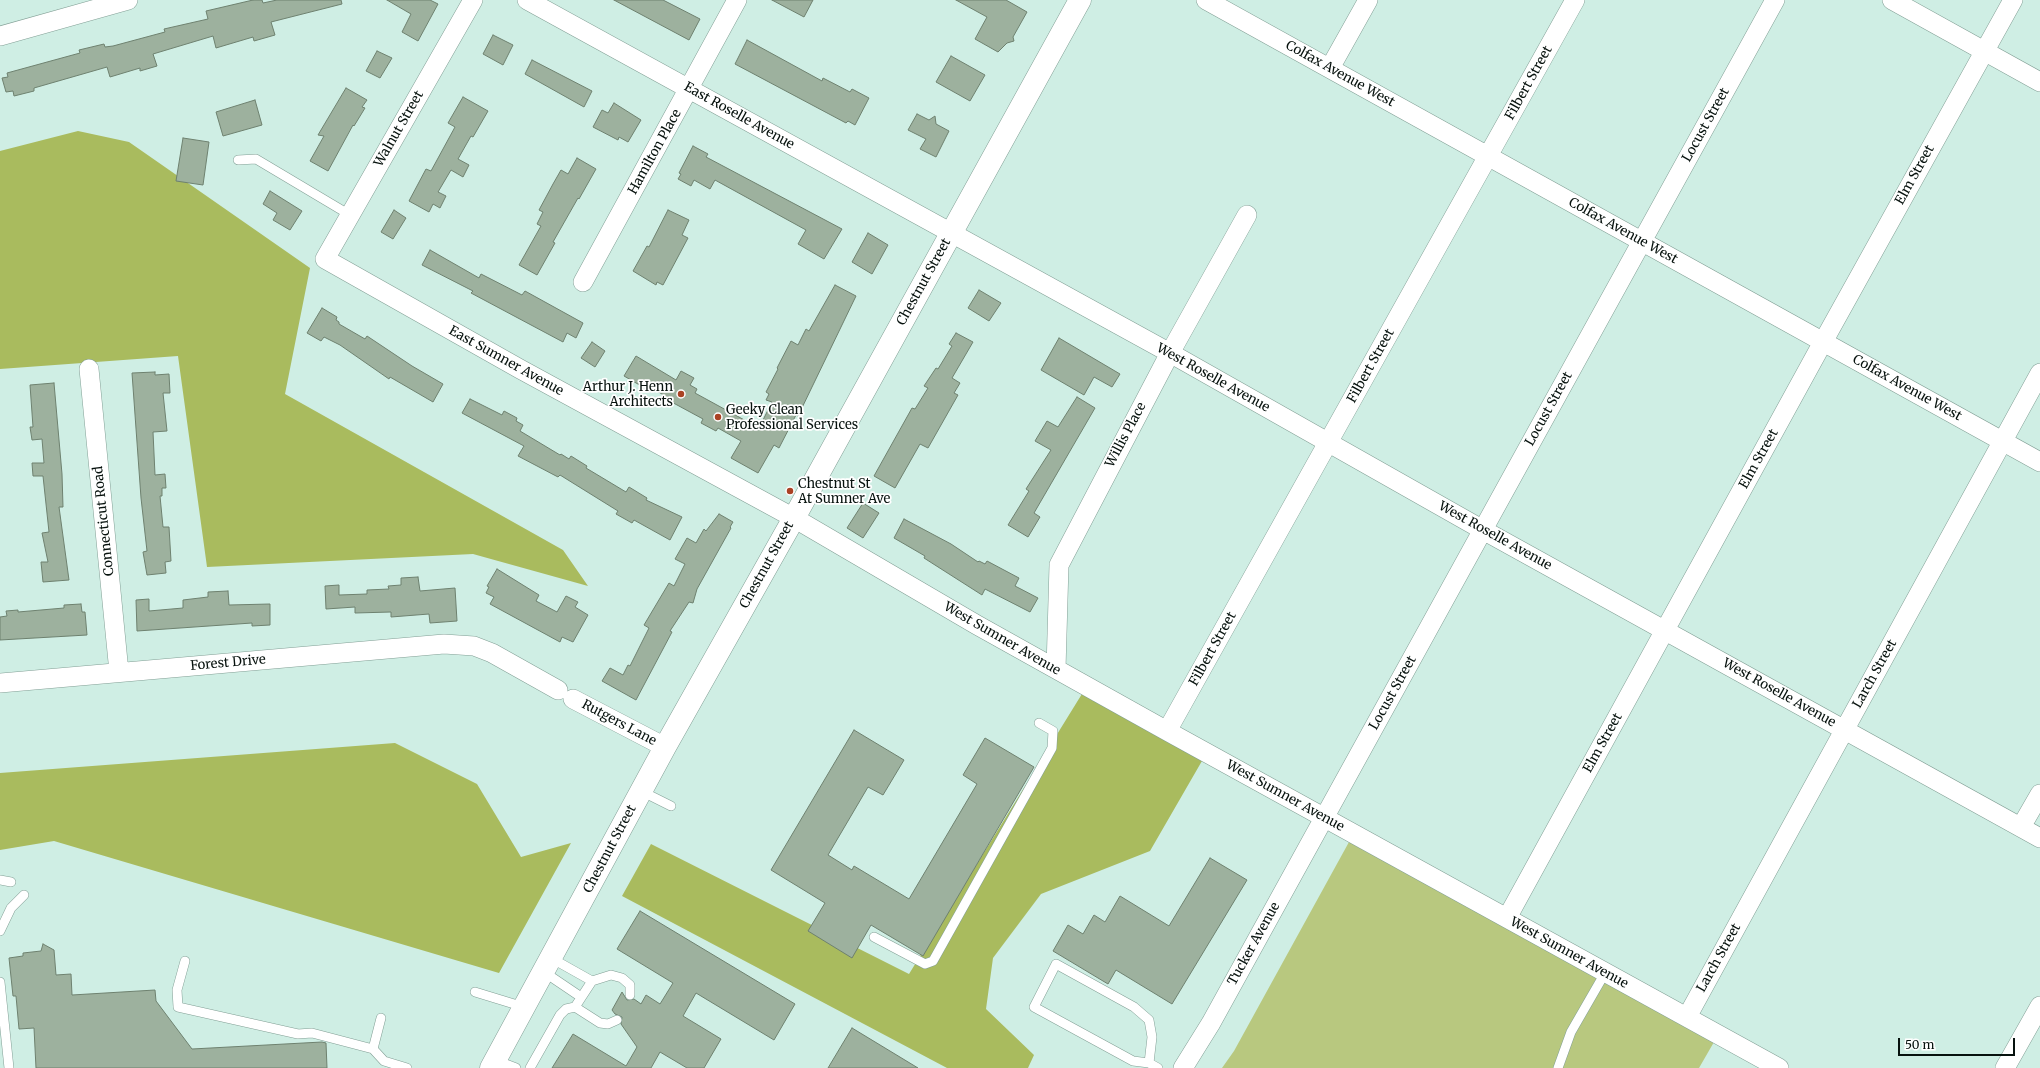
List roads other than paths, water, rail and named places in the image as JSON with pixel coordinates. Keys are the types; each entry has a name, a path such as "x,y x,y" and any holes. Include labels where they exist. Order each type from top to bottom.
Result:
{"street":[{"path":"0,36 128,0"},
{"name":"Walnut Street","path":"325,259 473,0"},
{"name":"East Roselle Avenue","path":"527,0 951,232"},
{"name":"Hamilton Place","path":"583,282 738,0"},
{"name":"Chestnut Street","path":"493,1064 665,748 794,518 1080,0"},
{"name":"Colfax Avenue West","path":"1206,0 2040,462"},
{"path":"1330,68 1368,0"},
{"name":"Filbert Street","path":"1167,731 1575,0"},
{"name":"Locust Street","path":"1324,818 1775,0"},
{"path":"1892,0 1985,50 2040,82"},
{"name":"Elm Street","path":"1506,918 2013,0"},
{"name":"Willis Place","path":"1056,669 1059,565 1170,353 1248,215"},
{"name":"West Roselle Avenue","path":"951,232 1170,353 1483,530 2040,838"},
{"name":"East Sumner Avenue","path":"325,259 520,369 794,518"},
{"name":"Connecticut Road","path":"89,370 119,672"},
{"name":"Larch Street","path":"1687,1017 2040,373"},
{"name":"West Sumner Avenue","path":"794,518 1056,669 1687,1017 1760,1063 1779,1068"},
{"name":"Forest Drive","path":"0,683 444,644 474,646 492,653"},
{"name":"Rutgers Lane","path":"492,653 665,748"},
{"path":"2021,827 2040,794"},
{"name":"Tucker Avenue","path":"1183,1068 1210,1023 1324,818"},
{"path":"2005,1068 2040,1006"}],"lane":[{"path":"238,160 256,159 350,215"},
{"path":"874,938 925,964 933,961 1052,748 1053,732 1039,724"},
{"path":"641,792 671,806"},
{"path":"0,880 12,882"},
{"path":"0,931 11,908 24,896"},
{"path":"185,961 177,990 178,1007 298,1034 312,1033 373,1049 384,1061 407,1068"},
{"path":"1149,1063 1152,1038 1149,1020 1134,1007 1056,964 1034,1007 1133,1061 1149,1063 1158,1068"},
{"path":"548,965 592,981"},
{"path":"548,965 581,996"},
{"path":"1558,1068 1571,1032 1606,973"},
{"path":"530,1068 560,1015 566,1010 575,1007 592,981 611,975 622,978 630,984 630,995"},
{"path":"0,982 9,1068"},
{"path":"476,992 524,1008"},
{"path":"575,1007 600,1023 608,1024 617,1020"},
{"path":"373,1049 381,1018"},
{"path":"493,1064 516,1068"}],"place":[{"name":"Arthur J. Henn Architects","path":"681,394"},
{"name":"Geeky Clean Professional Services","path":"718,417"},
{"name":"Chestnut St At Sumner Ave","path":"790,491"}]}
